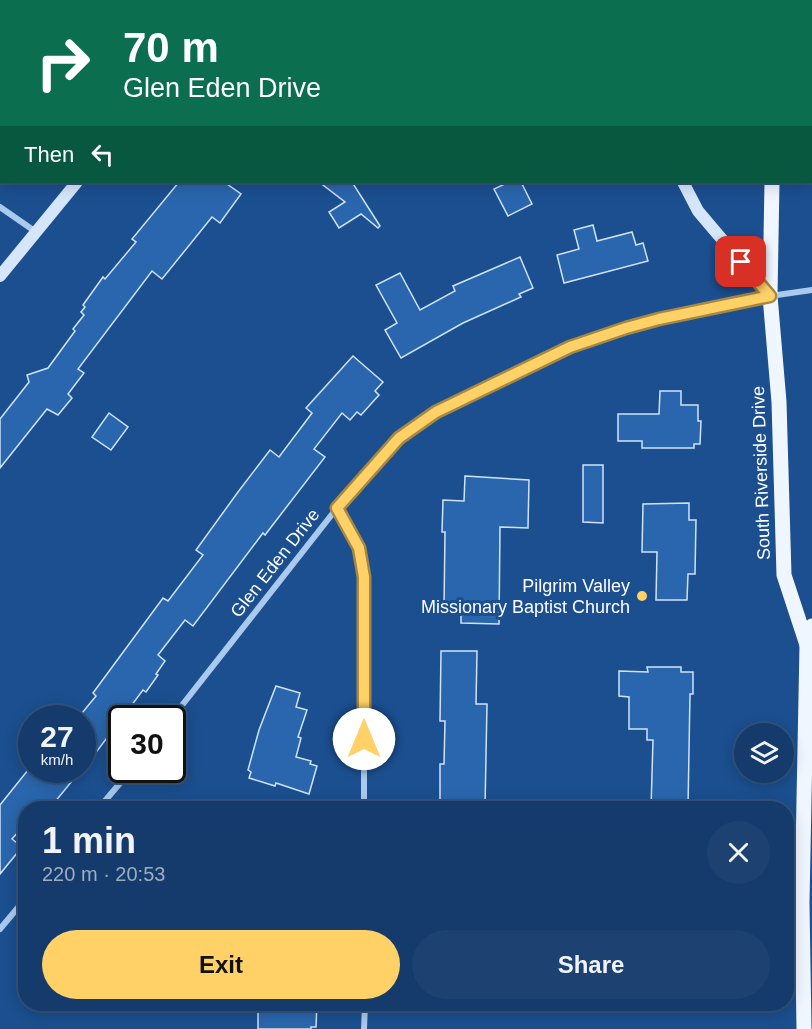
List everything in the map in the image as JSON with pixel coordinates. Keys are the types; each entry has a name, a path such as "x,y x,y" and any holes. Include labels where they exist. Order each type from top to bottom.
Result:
{"main road":[{"name":"South Riverside Drive","path":"772,183 770,296 779,402 784,575 807,645"},
{"name":"South Riverside Drive","path":"804,1029 802,903 807,645 812,626"}],"street":[{"path":"0,276 76,183"},
{"path":"684,183 698,212 770,296"},
{"path":"0,207 36,232"},
{"name":"Glen Eden Drive","path":"182,705 337,508 399,438 436,412 570,347 615,332 676,315 812,290"},
{"path":"337,508 359,548 364,577 364,801"},
{"path":"105,801 120,783"},
{"path":"0,929 18,908"},
{"path":"364,1029 365,1011"}],"building":[{"path":"178,183 225,183 241,194 220,223 212,217 162,279 152,271 78,369 84,373 68,394 72,398 58,415 47,409 0,468 0,419 29,382 27,375 48,368 84,315 81,312 85,307 83,305 103,277 105,279 136,242 132,239"},
{"path":"320,183 353,183 380,226 378,228 361,214 339,228 329,212 345,202"},
{"path":"507,183 522,183 532,204 508,216 494,189"},
{"path":"593,225 597,241 632,232 636,245 643,243 648,261 564,283 557,255 579,249 574,230"},
{"path":"520,257 533,288 519,294 521,297 463,323 401,358 385,330 397,323 376,285 400,273 420,310 455,291 453,286"},
{"path":"353,356 383,382 375,391 379,395 361,415 357,412 350,420 342,413 314,449 325,457 265,535 263,533 193,626 185,620 158,655 165,661 146,692 143,690 132,705 108,705 108,736 96,752 96,705 89,705 96,696 93,693 163,598 168,601 203,555 196,550 270,450 279,457 312,413 306,408"},
{"path":"660,391 681,391 681,405 698,405 698,421 701,421 700,444 694,444 694,448 642,448 642,441 618,441 618,414 659,414"},
{"path":"109,413 128,427 111,450 92,437"},
{"path":"583,465 603,465 603,523 583,522"},
{"path":"465,476 529,480 528,528 500,527 499,624 461,623 461,607 444,607 443,500 464,501"},
{"path":"689,503 689,520 696,520 695,574 688,574 687,600 656,600 657,552 642,552 643,504"},
{"path":"441,651 477,651 476,704 487,704 485,801 440,801 440,764 444,764 445,721 440,721"},
{"path":"647,667 681,667 681,672 693,672 693,694 690,694 688,801 651,801 653,740 647,740 647,729 629,729 629,697 619,696 619,671 648,672"},
{"path":"276,686 300,693 296,707 307,710 298,737 301,738 296,757 311,761 310,764 317,766 309,794 276,783 275,786 249,778 251,772 248,770 259,730"},
{"path":"18,782 70,783 56,801 18,801 18,832 12,839 18,844 18,852 0,874 0,805"},
{"path":"258,1011 317,1011 316,1027 311,1027 311,1029 258,1029"}],"place":[{"name":"Pilgrim Valley Missionary Baptist Church","path":"642,596"}],"route":[{"path":"364,739 364,577 359,548 337,508 399,438 436,412 570,347 659,319 770,296 741,262"}]}
